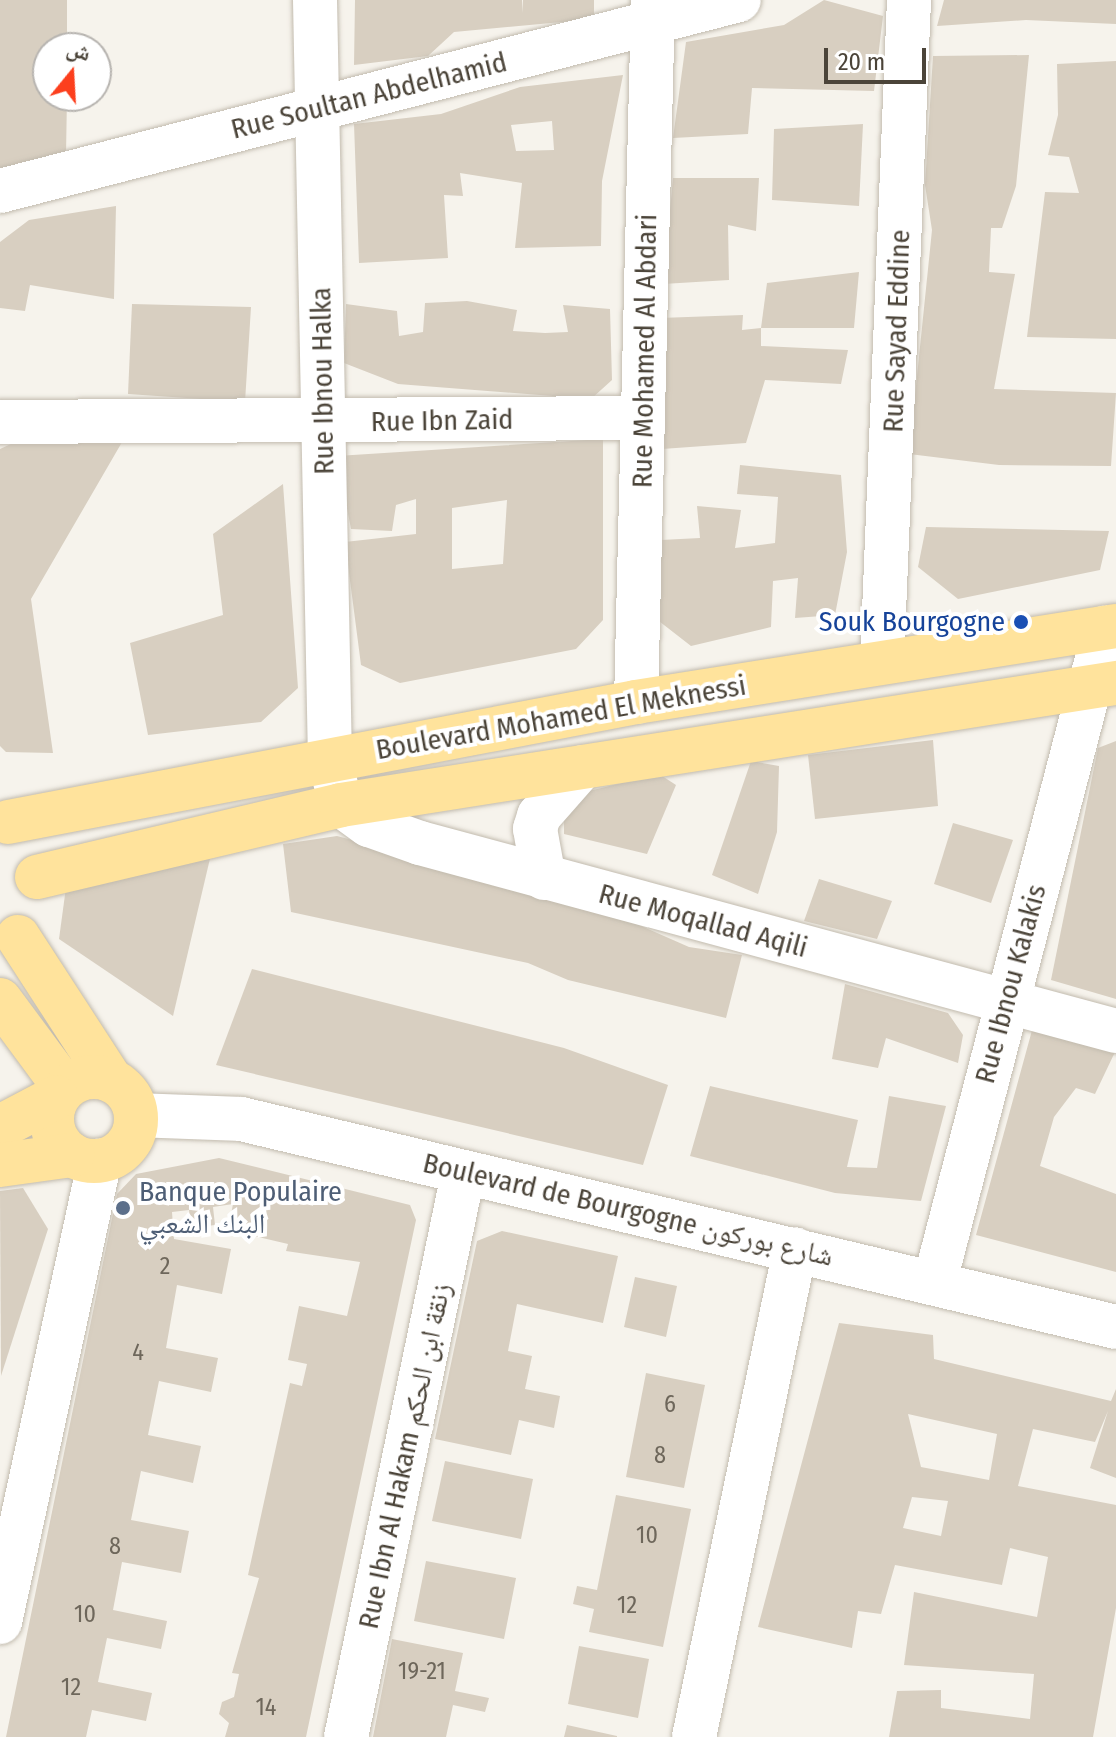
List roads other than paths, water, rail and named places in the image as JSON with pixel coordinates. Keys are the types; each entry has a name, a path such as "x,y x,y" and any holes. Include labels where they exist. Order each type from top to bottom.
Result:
{"main road":[{"name":"Boulevard Mohamed El Meknessi","path":"4,819 636,702 1110,627"},
{"name":"Boulevard Mohamed El Meknessi","path":"37,877 341,805 1103,686"},
{"path":"0,1165 86,1158 130,1143 137,1115 124,1088 111,1080 9,943 32,914 37,877 25,840 4,819"},
{"path":"0,1000 61,1092 55,1135 86,1158"},
{"path":"0,1127 87,1076 111,1080"}],"street":[{"name":"Rue Ibnou Halka","path":"315,0 330,761"},
{"name":"Rue Soultan Abdelhamid","path":"0,191 317,109 653,12 739,0"},
{"name":"Rue Sayad Eddine","path":"882,661 909,0"},
{"name":"Rue Mohamed Al Abdari","path":"636,702 653,12"},
{"name":"Rue Ibn Zaid","path":"0,422 324,423 643,418"},
{"name":"Rue Ibnou Kalakis","path":"935,1281 1005,1001 1103,686 1110,627"},
{"path":"330,761 341,805"},
{"path":"544,878 535,829 539,816 582,767"},
{"name":"Rue Moqallad Aqili","path":"341,805 394,836 1116,1031"},
{"name":"Boulevard de Bourgogne شارع بوركون","path":"137,1115 241,1119 463,1174 935,1281 1116,1327"},
{"path":"0,1622 86,1158"},
{"name":"Rue Ibn Al Hakam زنقة ابن الحكم","path":"346,1737 463,1174"},
{"path":"694,1737 795,1249"}],"place":[{"name":"Souk Bourgogne","path":"1021,622"},
{"name":"Banque Populaire البنك الشعبي","path":"123,1208"}]}
